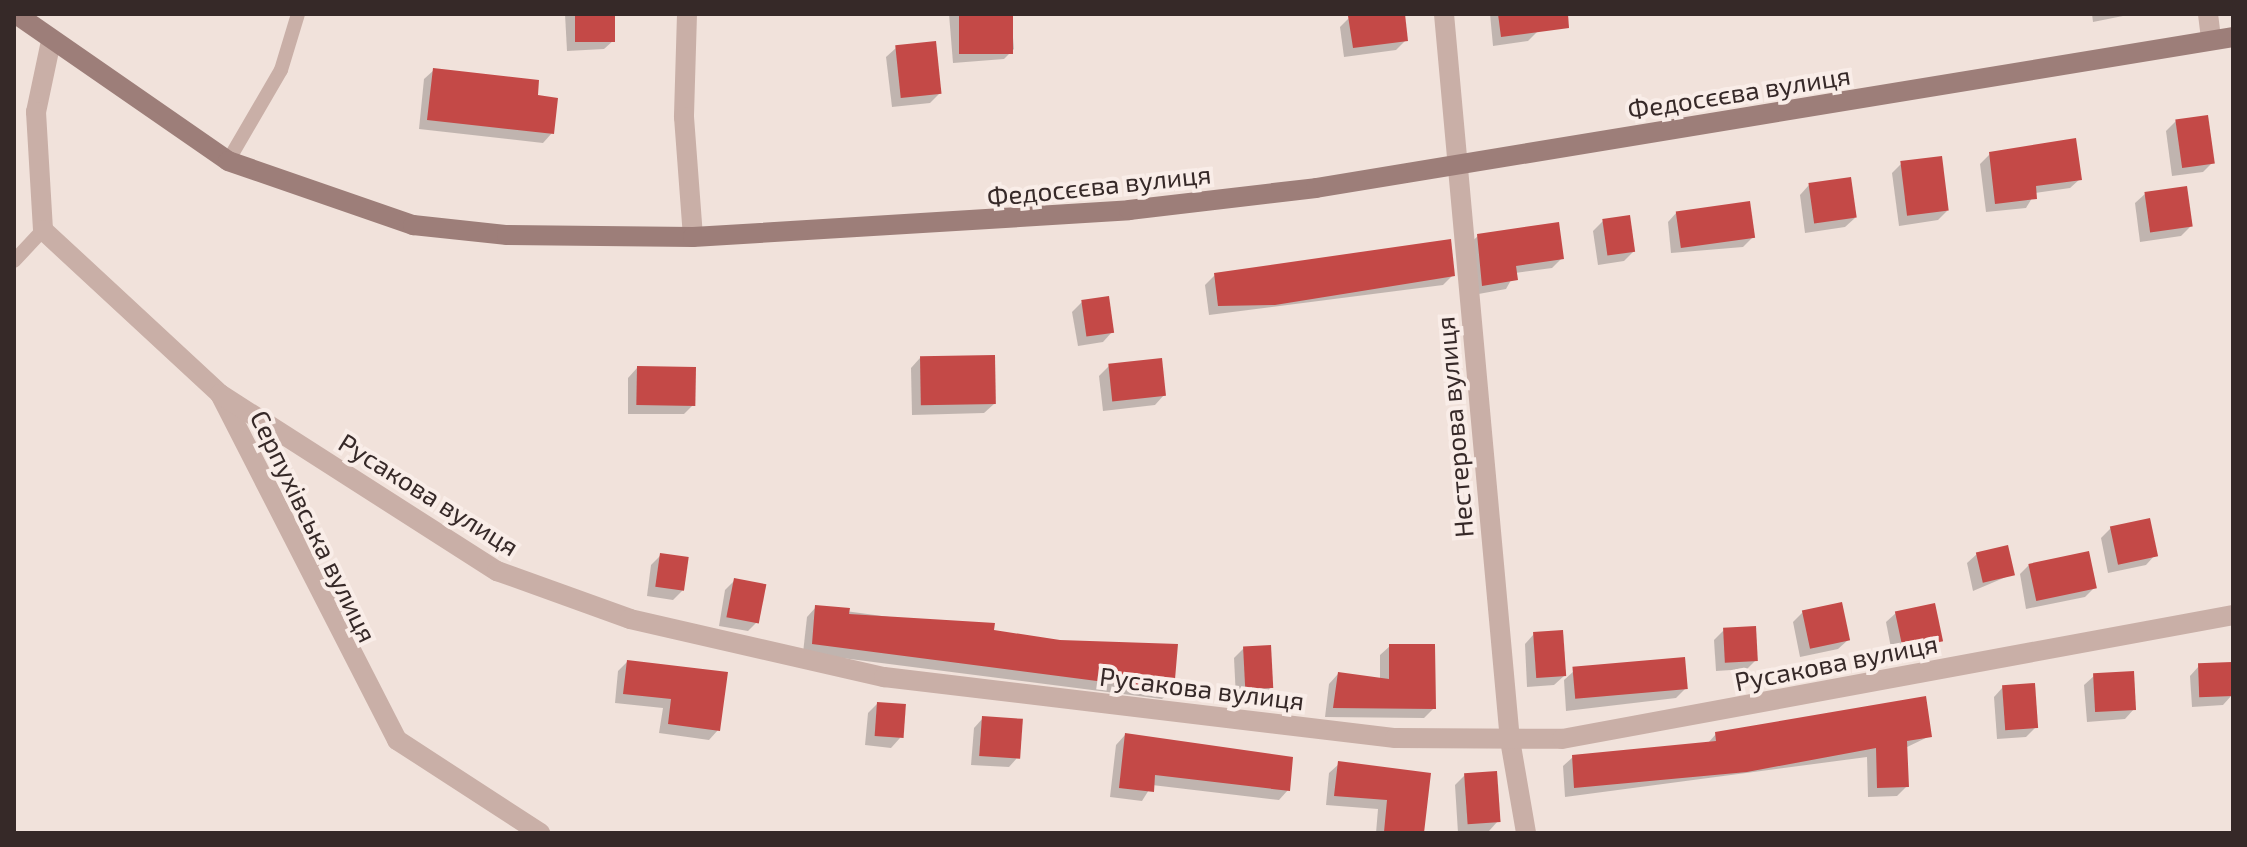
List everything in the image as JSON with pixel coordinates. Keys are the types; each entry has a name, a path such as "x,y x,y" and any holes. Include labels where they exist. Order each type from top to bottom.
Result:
{"main road":[{"name":"Федосєєва вулиця","path":"16,14 228,161 413,225 507,235 693,237 1129,210 1456,165 2233,37"}],"street":[{"path":"687,14 684,117 693,237"},
{"name":"Нестерова вулиця","path":"1444,14 1510,740 1526,833"},
{"path":"2208,14 2211,40"},
{"path":"43,230 36,112 51,41"},
{"name":"Серпухівська вулиця","path":"43,230 220,394 397,740 540,833"},
{"name":"Русакова вулиця","path":"220,394 497,571 630,619 884,677 1395,738 1562,739 2233,615"}],"lane":[{"path":"228,161 281,70 298,14"},
{"path":"14,261 43,230"}],"building":[{"path":"575,14 615,14 615,42 575,42"},
{"path":"959,14 1013,14 1013,54 959,54"},
{"path":"1405,14 1408,41 1353,48 1348,16"},
{"path":"1498,14 1568,14 1569,28 1501,37"},
{"path":"936,41 942,94 901,98 895,45"},
{"path":"433,68 539,80 538,95 558,98 554,134 427,120"},
{"path":"2208,115 2215,164 2182,168 2175,120"},
{"path":"2076,138 2082,180 2036,186 2037,199 1995,204 1989,152"},
{"path":"1942,156 1949,211 1907,216 1900,161"},
{"path":"1851,177 1857,218 1814,224 1808,183"},
{"path":"2187,186 2193,227 2150,233 2144,192"},
{"path":"1750,201 1755,238 1681,248 1676,211"},
{"path":"1630,215 1635,252 1607,256 1602,219"},
{"path":"1559,222 1564,259 1516,266 1518,280 1482,286 1477,234"},
{"path":"1451,239 1455,276 1275,305 1218,306 1214,273"},
{"path":"1109,296 1114,333 1086,337 1081,300"},
{"path":"995,355 996,404 921,405 920,356"},
{"path":"1162,358 1166,396 1112,401 1108,364"},
{"path":"637,366 696,367 695,406 636,405"},
{"path":"2150,518 2158,556 2118,565 2110,527"},
{"path":"2008,545 2015,575 1983,583 1976,552"},
{"path":"2089,551 2097,588 2036,601 2028,564"},
{"path":"660,553 689,557 684,591 655,587"},
{"path":"734,578 766,584 759,624 726,617"},
{"path":"1842,602 1850,640 1810,649 1802,611"},
{"path":"1935,603 1943,641 1903,650 1895,612"},
{"path":"815,605 850,608 849,614 995,623 994,630 1060,640 1178,644 1174,691 812,644"},
{"path":"1756,626 1758,661 1725,663 1723,628"},
{"path":"1563,630 1566,676 1536,678 1533,632"},
{"path":"1389,644 1435,644 1436,709 1333,708 1338,672 1389,679"},
{"path":"1271,645 1273,688 1245,689 1243,646"},
{"path":"1685,657 1688,689 1575,699 1572,667"},
{"path":"627,660 728,672 720,731 668,724 671,699 623,694"},
{"path":"2232,662 2233,696 2199,697 2198,663"},
{"path":"2134,671 2136,710 2095,712 2093,673"},
{"path":"2035,683 2038,728 2005,730 2002,685"},
{"path":"1926,696 1932,737 1907,741 1909,787 1877,788 1876,748 1747,772 1574,788 1572,755 1716,741 1715,732"},
{"path":"877,702 906,704 904,738 875,736"},
{"path":"982,716 1023,719 1020,759 979,756"},
{"path":"1125,733 1293,757 1290,791 1155,775 1154,792 1119,788"},
{"path":"1338,761 1431,773 1424,833 1384,832 1387,800 1334,796"},
{"path":"1497,771 1501,822 1468,824 1464,773"}]}
